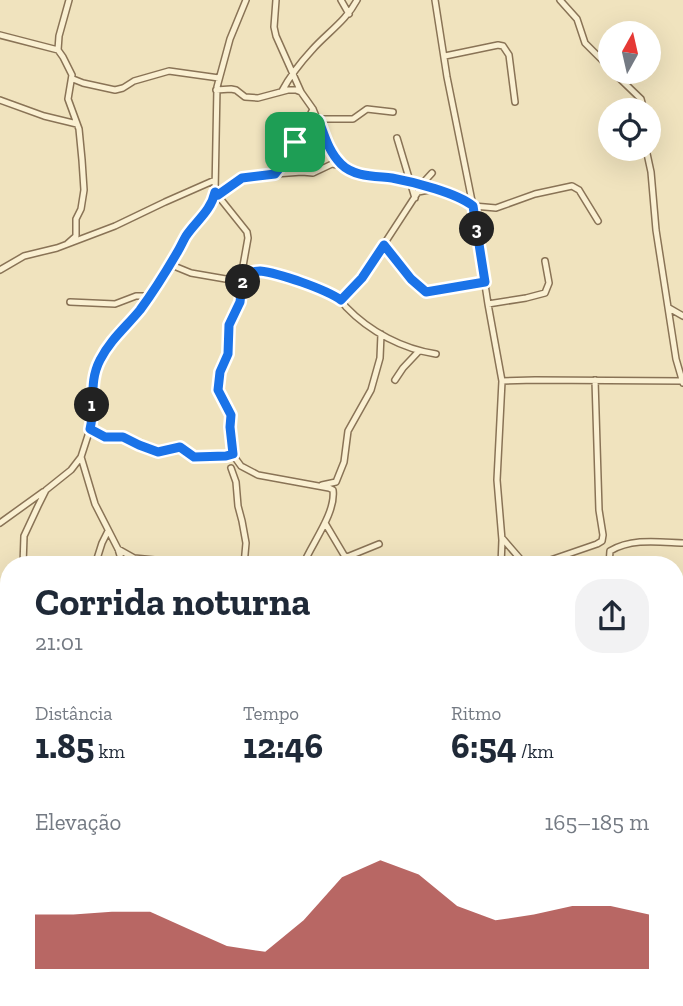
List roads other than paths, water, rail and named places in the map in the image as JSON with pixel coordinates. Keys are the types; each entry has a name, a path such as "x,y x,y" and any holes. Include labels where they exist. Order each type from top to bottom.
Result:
{"street":[{"path":"67,244 76,236 76,219 81,209 84,190 77,125 68,100 73,79 58,50 69,0"},
{"path":"0,523 46,491 71,470 81,457 92,420 93,382 97,366 113,339 132,320 149,296 184,239 211,206 216,194 216,90 230,39 246,0"},
{"path":"276,0 276,36 301,93 319,121 331,152 348,170 411,182 458,196 473,206 496,208 535,194 572,186 579,190 598,221"},
{"path":"342,0 348,14"},
{"path":"282,91 292,72 348,14 357,0"},
{"path":"435,0 502,381 498,480 501,556"},
{"path":"560,0 577,19 585,43 598,56"},
{"path":"0,35 58,50"},
{"path":"445,56 503,46 509,55 515,102"},
{"path":"73,79 115,90 134,81 169,71 219,78"},
{"path":"626,84 640,98"},
{"path":"216,90 231,89 245,97 258,98 282,91 296,90 301,93"},
{"path":"0,100 77,125"},
{"path":"275,174 292,152 313,109"},
{"path":"306,123 324,119 353,119 367,109 393,112"},
{"path":"397,138 415,198"},
{"path":"502,381 683,382 676,359 656,230 649,161"},
{"path":"216,194 242,178 313,173 331,164 343,166"},
{"path":"421,186 432,173"},
{"path":"0,270 24,256 115,226 215,180"},
{"path":"341,300 362,278 418,192 434,190"},
{"path":"216,194 247,234 240,302 228,328 228,354 220,372 218,387 231,415 233,454 241,466 258,475 332,489 334,493 331,510 307,556"},
{"path":"384,245 411,279 426,292 485,282"},
{"path":"488,304 545,293 549,283 545,261"},
{"path":"169,264 191,273 243,282"},
{"path":"243,275 267,272 311,285 341,300 381,334 407,348 436,354"},
{"path":"70,302 115,304 136,296 149,296"},
{"path":"669,308 683,317 671,325"},
{"path":"318,486 336,482 344,462 346,436 371,390 380,358 381,334"},
{"path":"395,380 419,351"},
{"path":"561,556 602,541 594,380"},
{"path":"90,429 105,437 123,437 158,452 180,447 194,457 233,454"},
{"path":"81,457 95,504 121,556"},
{"path":"231,468 236,482 246,543 245,556"},
{"path":"71,470 86,476"},
{"path":"23,556 24,536 46,491"},
{"path":"325,523 346,556"},
{"path":"98,556 108,531"},
{"path":"501,536 518,556"},
{"path":"610,556 610,551 619,546 645,542 683,543"},
{"path":"349,556 379,544"},
{"path":"118,549 130,556"}]}
